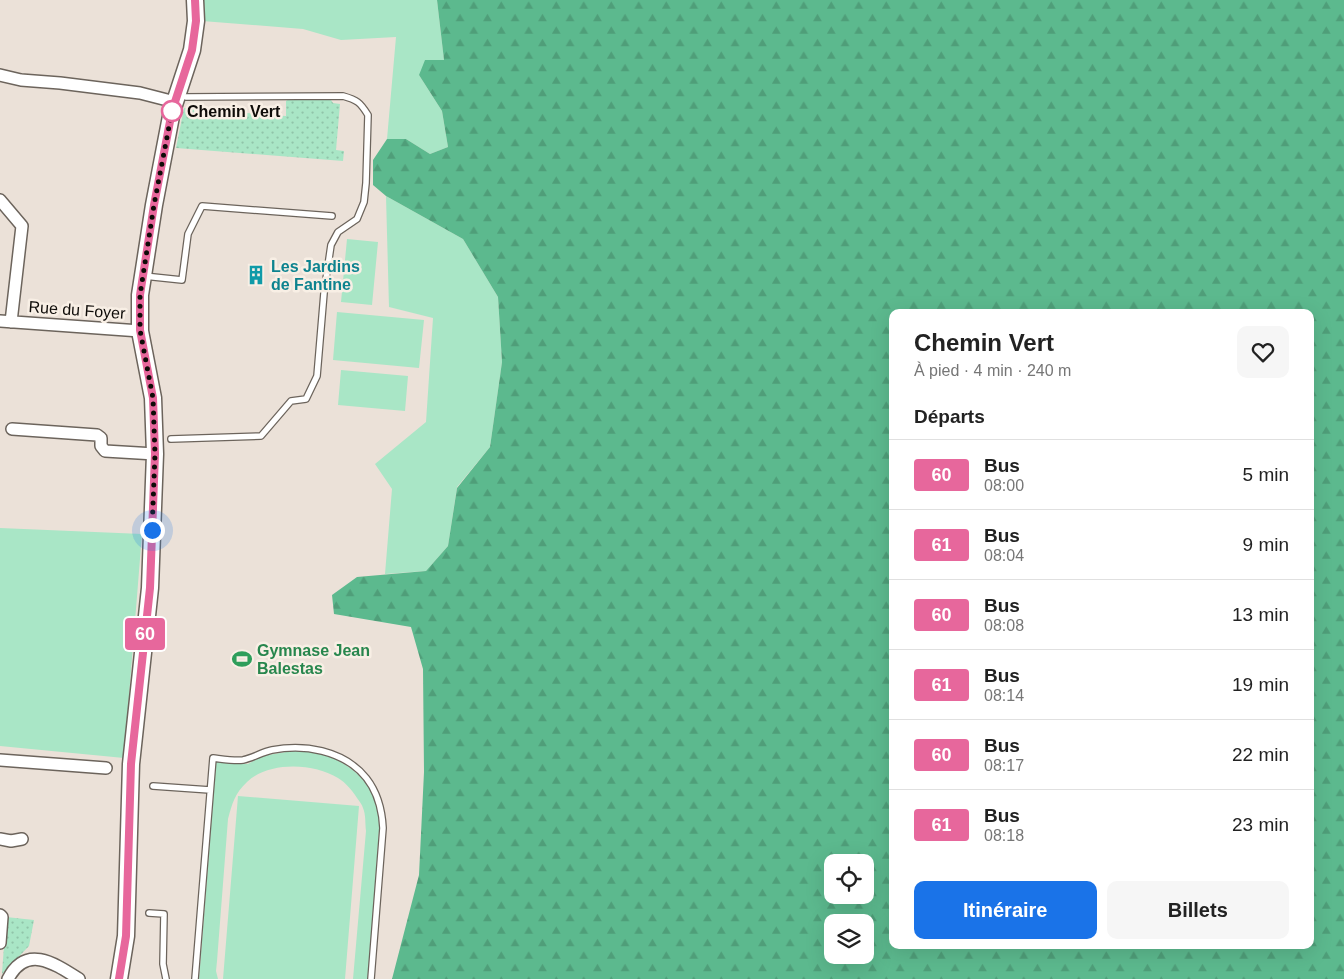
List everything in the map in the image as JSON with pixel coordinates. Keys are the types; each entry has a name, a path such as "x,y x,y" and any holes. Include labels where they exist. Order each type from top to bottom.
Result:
{"street":[{"path":"119,979 126,936 131,764 150,588 155,454 153,398 140,330 140,295 154,205 172,111 181,99 192,50 196,21 195,0"},
{"path":"0,75 20,80 60,83 181,99"},
{"name":"Rue du Foyer","path":"0,200 22,226 6,321 140,330"},
{"path":"12,429 97,435 101,438 101,446 105,451 155,454"},
{"path":"0,760 106,768"},
{"path":"0,839 11,841 22,839"},
{"path":"0,915 2,917 0,943"},
{"path":"8,979 15,968 27,960 39,958 78,979"}],"lane":[{"path":"171,439 261,436 291,401 306,399 317,376 324,293 331,245 338,232 357,219 364,202 367,156 368,116 356,99 342,96 181,99"},
{"path":"142,276 182,280 188,234 202,206 332,216"},
{"path":"195,979 213,758 243,760 272,750 297,748 313,749 328,753 354,765 374,789 380,804 383,828 371,979"},
{"path":"153,786 210,790"},
{"path":"149,913 164,914 163,964 166,979"}],"green space":[{"path":"201,0 437,0 444,60 419,75 442,111 448,147 430,154 406,139 387,139 396,37 341,40 303,29 202,21"},
{"path":"437,0 1344,0 1344,979 392,979 419,875 424,772 423,669 411,627 334,614 332,595 357,577 426,571 448,546 457,488 490,447 502,362 498,297 463,239 386,196 373,185 373,160 387,139 406,139 430,154 448,147 442,111 419,75 425,60 444,60"},
{"path":"289,99 331,100 333,103 340,104 336,150 344,151 343,161 176,148 184,108 286,116 286,101"},
{"path":"386,196 463,239 498,297 502,362 490,447 457,487 448,546 426,571 385,574 392,489 375,464 426,422 433,318 389,307"},
{"path":"347,239 378,242 372,305 341,302"},
{"path":"337,312 424,320 419,368 333,360"},
{"path":"341,370 408,376 405,411 338,405"},
{"path":"0,528 142,534 124,758 0,746"},
{"path":"292,751 318,753 338,760 348,766 364,781 371,789 375,798 380,817 368,979 353,979 366,831 363,807 351,789 338,778 317,769 292,766 267,770 256,775 243,786 231,808 228,819 216,971 218,979 199,979 216,762 248,764 262,756"},
{"path":"238,796 359,806 345,979 223,979"},
{"path":"6,917 34,920 29,946 2,974"}],"bus line":[{"name":"60","path":"119,979 126,936 131,764 150,588 155,454 153,398 140,330 140,295 154,205 172,111 192,50 196,21 195,0"}],"place":[{"name":"Chemin Vert","path":"172,111"},
{"name":"Les Jardins de Fantine","path":"256,275"},
{"name":"Gymnase Jean Balestas","path":"242,659"}],"route":[{"path":"152,530 155,454 153,398 140,330 140,295 154,205 172,111"}]}
